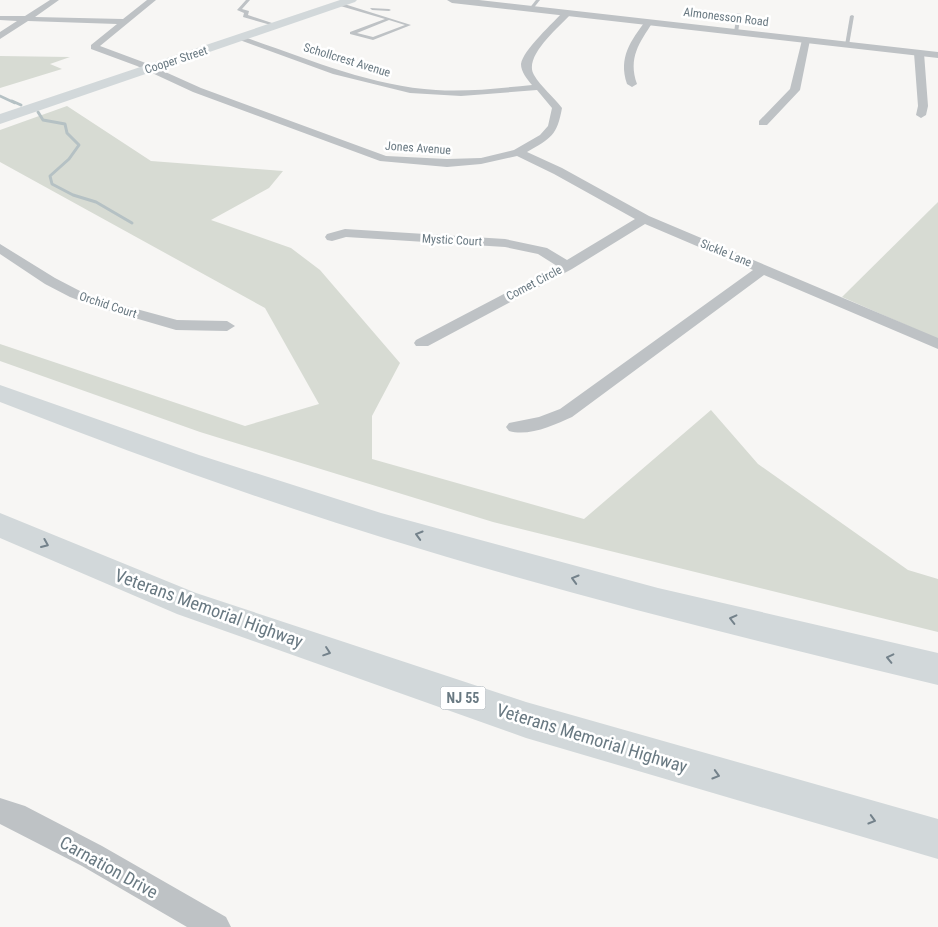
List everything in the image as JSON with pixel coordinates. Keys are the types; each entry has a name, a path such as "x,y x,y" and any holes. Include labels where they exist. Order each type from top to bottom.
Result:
{"main road":[{"name":"Cooper Street","path":"0,119 276,26 348,4"},
{"path":"0,393 216,471 381,525 584,581 830,644 938,669"},
{"name":"Veterans Memorial Highway","path":"0,525 188,604 517,716 938,840"}],"street":[{"path":"0,36 55,0"},
{"path":"0,18 126,22 152,0"},
{"name":"Almonesson Road","path":"452,0 938,56"},
{"name":"Jones Avenue","path":"126,22 94,47 140,64 215,97 384,159 447,163 481,161 518,152 544,137 554,127 557,108 526,70 527,59 567,13"},
{"path":"632,84 626,66 628,55 650,22"},
{"name":"Schollcrest Avenue","path":"241,39 368,82 395,87 459,93 538,87"},
{"path":"763,123 795,90 806,40"},
{"path":"919,53 923,106 921,115"},
{"name":"Sickle Lane","path":"518,152 558,171 644,219 938,344"},
{"name":"Comet Circle","path":"422,343 567,266 644,219"},
{"name":"Mystic Court","path":"332,237 345,234 505,243 542,251 567,266"},
{"name":"Orchid Court","path":"0,248 75,294 102,304 176,325 227,326"},
{"path":"515,428 542,423 566,412 764,269"},
{"name":"Carnation Drive","path":"0,810 92,856 216,927"}],"lane":[{"path":"248,0 239,10 247,12 245,16 276,26"},
{"path":"530,9 538,0"},
{"path":"348,4 358,7 389,10"},
{"path":"348,4 409,25 373,39 352,33 389,19"},
{"path":"736,32 739,14"},
{"path":"848,45 852,16"}],"shaded area":[{"path":"0,56 70,57 50,64 62,69 0,88"},
{"path":"67,106 151,161 283,171 269,188 211,220 291,248 320,270 400,363 372,416 372,459 584,519 711,410 758,464 908,570 938,579 938,632 493,522 200,432 0,361 0,344 245,426 319,404 265,308 0,162 0,130"},
{"path":"938,202 938,339 842,297"}],"waterway":[{"path":"0,96 15,103"},
{"path":"12,101 21,105"},
{"path":"38,112 43,120 65,124 67,133 79,145 69,159 50,176 52,184 73,195 96,202 132,223"}]}
